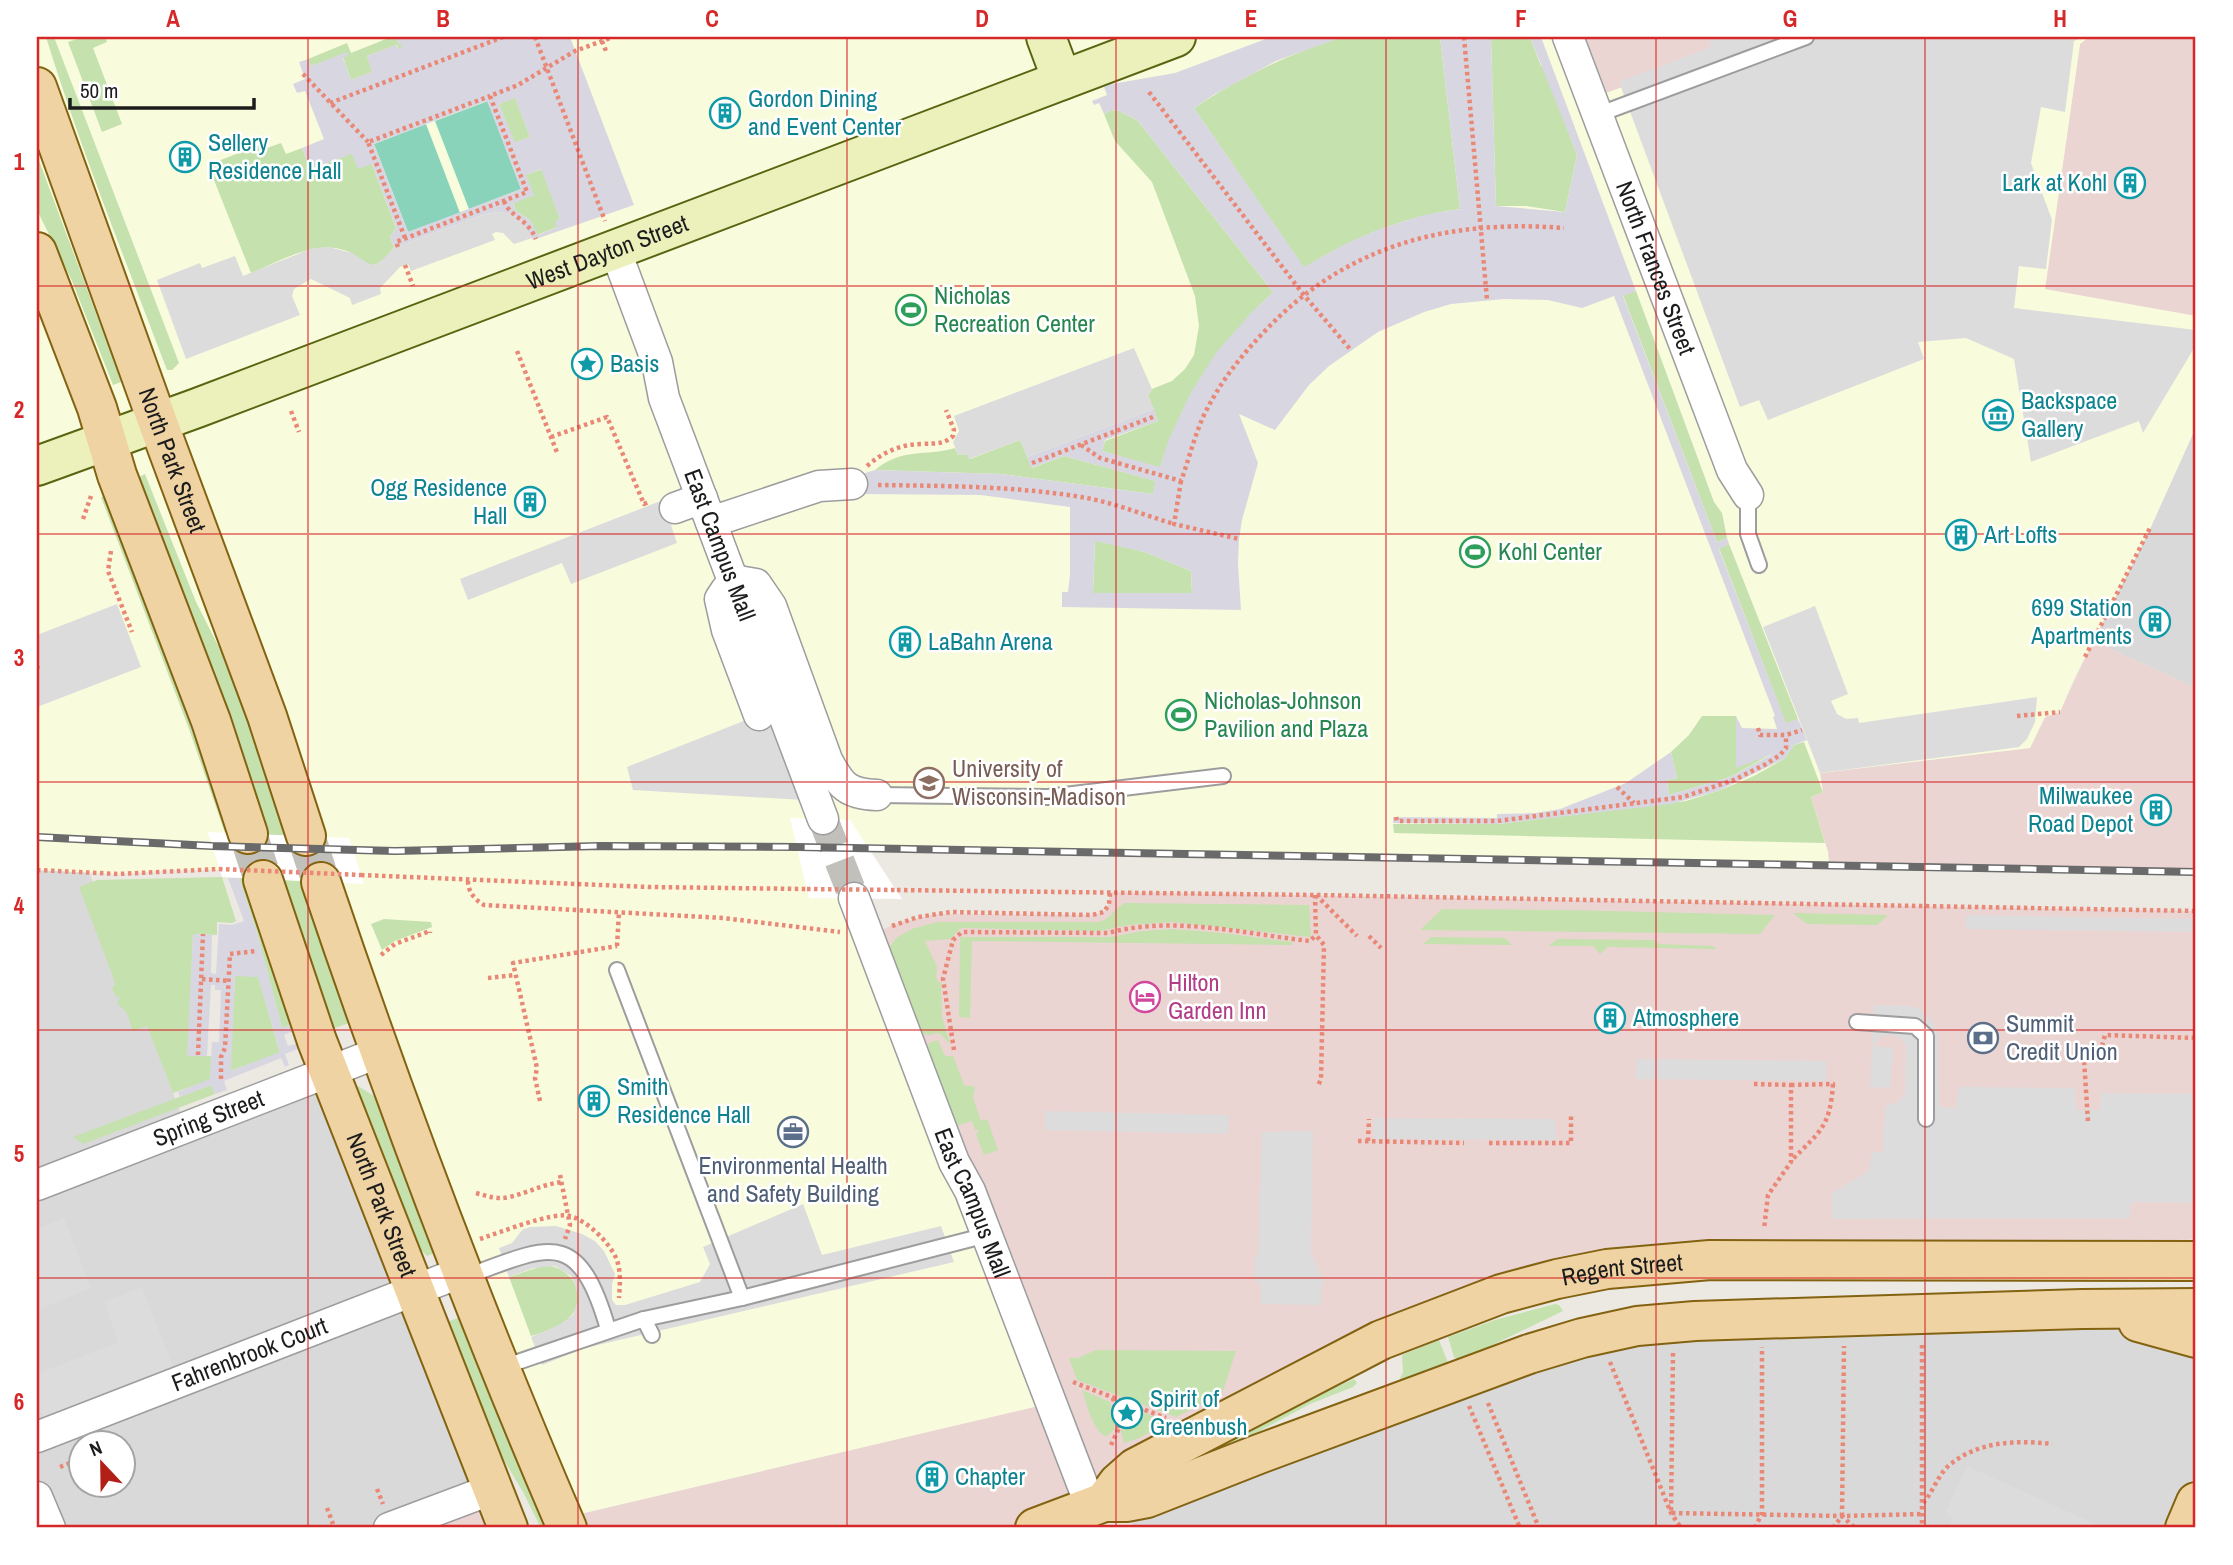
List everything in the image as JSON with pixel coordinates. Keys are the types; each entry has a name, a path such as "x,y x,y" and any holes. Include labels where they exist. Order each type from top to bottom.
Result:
{"main road":[{"name":"North Park Street","path":"37,87 267,716 306,836"},
{"path":"37,252 107,439 117,475 211,721 248,834"},
{"name":"North Park Street","path":"263,880 328,1072 508,1528"},
{"name":"North Park Street","path":"321,882 380,1052 463,1275 499,1368 568,1528"},
{"path":"1983,1260 2196,1239"},
{"name":"Regent Street","path":"1098,1504 1135,1468 1381,1340 1501,1294 1557,1279 1607,1269 1710,1260 2196,1261"},
{"name":"Regent Street","path":"1035,1528 1098,1504 1147,1498 1529,1354 1582,1338 1637,1326 1695,1321 2196,1308"},
{"path":"2082,1309 2196,1338"},
{"path":"2185,1528 2196,1502"}],"street":[{"path":"1046,37 1062,80"},
{"name":"West Dayton Street","path":"37,466 158,423 1176,37"},
{"name":"North Frances Street","path":"1568,37 1732,470 1748,495"},
{"name":"East Campus Mall","path":"622,268 657,362 686,507 732,580 823,819"},
{"path":"686,507 820,486 857,484"},
{"path":"759,715 727,630 720,599 732,580 756,584 771,606 827,760 838,779 847,789 859,794 877,795"},
{"name":"East Campus Mall","path":"854,898 954,1162 970,1191 1098,1504"},
{"name":"Spring Street","path":"37,1185 380,1052"},
{"name":"Fahrenbrook Court","path":"37,1437 415,1290 463,1275"},
{"path":"387,1516 493,1489"},
{"path":"37,1497 50,1528"}],"lane":[{"path":"1597,115 1806,37"},
{"path":"1748,495 1748,534 1759,565"},
{"path":"877,795 1048,797 1223,776"},
{"path":"617,970 742,1298"},
{"path":"1857,1022 1915,1026 1926,1036 1926,1119"},
{"path":"499,1368 644,1319 742,1298 987,1235"},
{"path":"463,1275 545,1250 560,1252 574,1260 583,1270 603,1311 608,1329"},
{"path":"644,1319 652,1335"}],"path":[{"path":"330,103 503,37"},
{"path":"535,37 605,223"},
{"path":"368,142 518,85 575,51 614,37"},
{"path":"1464,37 1486,300"},
{"path":"602,41 606,51"},
{"path":"303,74 368,142 405,238"},
{"path":"1149,92 1304,294 1350,349"},
{"path":"398,247 396,242 405,238 527,192 490,96"},
{"path":"504,201 507,210 529,226 536,239"},
{"path":"1174,524 1181,481 1200,425 1234,366 1270,325 1304,294 1336,272 1386,248 1413,239 1481,227 1528,225 1564,228"},
{"path":"405,265 413,286"},
{"path":"517,351 558,455"},
{"path":"946,410 954,430 953,436 945,443 895,448 878,457 861,474 857,484 945,484 1008,488 1084,498 1174,524 1240,539"},
{"path":"291,411 299,432"},
{"path":"551,437 607,417 643,504 686,507"},
{"path":"1032,463 1153,417"},
{"path":"1081,445 1100,458 1181,481"},
{"path":"83,519 93,492"},
{"path":"2085,657 2150,528"},
{"path":"113,544 107,571 132,632"},
{"path":"2017,716 2060,712"},
{"path":"1758,729 1760,735 1787,735 1802,730"},
{"path":"1396,817 1397,821 1497,821 1683,797 1734,780 1780,755 1786,748 1787,735"},
{"path":"1617,787 1634,803"},
{"path":"37,870 118,874 219,869 649,887 1315,895 2196,911"},
{"path":"468,881 472,895 485,905 723,918 868,935 901,922 935,914 1092,915 1104,912 1109,904 1110,892"},
{"path":"1315,895 1316,935 1324,944 1321,1079 1318,1086"},
{"path":"1315,895 1356,936"},
{"path":"617,970 619,912"},
{"path":"954,1050 943,979 955,937 962,932 1108,933 1130,928 1181,926 1310,941 1316,935"},
{"path":"381,955 396,944 429,931 430,933"},
{"path":"198,1055 204,934"},
{"path":"1369,936 1381,948"},
{"path":"540,1101 535,1078 537,1068 513,963 617,946"},
{"path":"220,1079 221,1057 225,1048 230,954 257,951"},
{"path":"488,978 515,975"},
{"path":"202,979 229,981"},
{"path":"2088,1121 2084,1060 2102,1046 2105,1035 2196,1038"},
{"path":"1754,1084 1833,1084 1831,1110 1826,1125 1791,1162 1768,1195 1763,1231"},
{"path":"1791,1085 1791,1162"},
{"path":"1489,1143 1571,1143 1571,1113"},
{"path":"1368,1141 1369,1119"},
{"path":"1358,1141 1464,1143"},
{"path":"559,1175 570,1225 560,1252"},
{"path":"476,1193 494,1198 509,1197 546,1184 562,1182"},
{"path":"1833,1528 1842,1516 1844,1338"},
{"path":"1755,1528 1762,1513 1762,1339"},
{"path":"1671,1513 1673,1342"},
{"path":"1922,1344 1922,1528"},
{"path":"1606,1352 1671,1513 1681,1528"},
{"path":"1073,1382 1176,1422"},
{"path":"1485,1395 1539,1528"},
{"path":"1113,1398 1119,1429"},
{"path":"1468,1402 1520,1528"},
{"path":"1111,1445 1119,1429 1144,1409"},
{"path":"1923,1503 1951,1464 1968,1454 2010,1441 2052,1444"},
{"path":"60,1467 66,1465"},
{"path":"377,1489 387,1516"},
{"path":"327,1508 332,1524"},
{"path":"1671,1513 1842,1516 1923,1514"},
{"path":"1842,1516 1855,1528"}],"shaded area":[{"name":"University of Wisconsin-Madison","path":"37,37 1568,37 1592,98 1761,37 2089,37 2080,44 2045,289 2196,316 2196,427 2150,529 2060,712 2045,717 2030,748 1820,773 1823,792 1811,797 1828,852 1829,865 835,848 1051,1403 563,1518 368,1022 264,870 173,870 118,874 37,870"},
{"path":"396,37 570,37 634,205 533,240 521,221 511,214 485,214 394,248 390,237 396,228 372,164 358,169 352,154 310,169 302,148 324,139 305,91 297,93 293,84 305,79 299,62 308,59 311,66 347,52 348,55 343,58 351,80 372,72 367,56 396,45 398,49 404,46 399,45","holes":["515,98 530,137 515,142 499,104","487,101 521,189 408,232 374,144","541,169 560,219 555,221 557,227 538,235 530,220 516,211 513,204 534,195 526,175"]},
{"path":"1271,37 1342,37 1276,61 1194,108 1304,267 1345,244 1380,229 1424,215 1460,209 1440,37 1491,37 1496,206 1565,212 1577,155 1530,37 1541,37 1636,291 1623,296 1717,542 1727,538 1729,544 1719,549 1786,723 1798,719 1807,740 1794,745 1784,759 1718,791 1671,804 1498,824 1393,823 1393,817 1497,818 1497,814 1560,809 1626,783 1671,752 1677,778 1667,780 1669,795 1730,777 1773,754 1736,768 1736,716 1742,728 1777,729 1773,717 1775,716 1614,296 1582,308 1548,300 1504,299 1451,304 1424,312 1378,332 1329,366 1309,385 1275,430 1239,414 1258,463 1239,539 1241,610 1062,607 1062,592 1068,592 1070,575 1070,507 981,495 853,494 862,474 875,470 1001,474 1153,494 1155,481 1064,456 1031,468 1027,457 1154,409 1158,421 1105,440 1102,451 1160,467 1169,439 1190,394 1216,353 1273,292 1137,120 1119,111 1111,110 1104,114 1099,103 1094,105 1092,101 1107,95 1104,87 1112,84 1175,73","holes":["1095,541 1145,552 1191,571 1192,593 1093,593"]},
{"path":"1568,37 1761,37 1591,99"},
{"path":"1709,37 2084,37 2074,41 2065,112 2041,107 2031,163 2052,220 2046,269 2019,266 2014,308 2196,330 2196,345 2143,433 2139,421 2031,462 2014,359 1966,338 1918,342 1924,359 1768,420 1759,400 1740,407 1619,82 1711,47"},
{"name":"Lark at Kohl","path":"2089,37 2196,37 2196,316 2045,290 2080,44"},
{"path":"485,214 511,214 521,221 532,238 514,244 503,233 496,232 492,234 495,240 411,271 408,264 400,267 380,288 381,294 352,305 350,298 311,279 294,289 292,296 300,315 186,359 157,280 200,263 202,268 235,256 243,276 313,248 329,247 352,253 374,265 394,248"},
{"path":"1134,348 1152,389 1148,395 1154,409 1027,457 1020,440 969,459 967,454 958,455 953,442 959,431 954,416"},
{"path":"2196,427 2196,688 2093,641 2150,529"},
{"path":"671,497 680,521 671,525 677,543 571,584 562,563 468,600 460,579"},
{"path":"117,604 141,667 37,707 37,635"},
{"path":"1815,606 1848,694 1831,701 1837,714 1846,719 1858,718 1859,723 2037,697 2035,722 2027,739 2019,747 1820,773 1763,627"},
{"path":"2093,641 2196,688 2196,872 1829,865 1828,852 1811,797 1823,792 1820,773 2030,748 2045,717 2060,712"},
{"path":"769,711 803,800 633,790 627,767"},
{"path":"37,870 89,872 186,1127 328,1072 493,1489 382,1528 37,1528"},
{"path":"228,878 239,878 257,933 282,1028 293,1024 296,1030 284,1035 288,1046 299,1043 300,1048 285,1054 289,1065 285,1067 281,1058 224,1081 227,1090 215,1094 211,1085 180,1097 178,1092 210,1079 212,1042 219,1042 221,990 215,990 215,985 211,985 207,1056 187,1056 193,934 212,935 211,973 216,974 219,924 232,925 244,921","holes":["235,976 258,977 280,1052 231,1071"]},
{"path":"1110,892 2196,911 2196,1239 1983,1260 1836,1261 1501,1294 1035,1528 567,1528 563,1518 1051,1403 868,935 901,922 935,914 1092,915 1104,912 1109,903"},
{"path":"1966,915 2196,919 2196,932 1966,929"},
{"path":"1874,1005 1912,1006 1921,1010 1934,1024 1938,1035 1939,1105 1942,1107 1956,1108 1959,1087 2075,1088 2076,1110 2100,1110 2101,1093 2196,1094 2196,1203 2133,1202 2130,1205 2130,1218 1832,1219 1832,1193 1869,1171 1872,1152 1883,1152 1885,1106 1897,1103 1905,1094 1906,1045 1900,1038 1890,1035 1882,1036 1872,1046"},
{"path":"1872,1046 1893,1048 1890,1088 1870,1087"},
{"path":"1636,1059 1826,1061 1826,1081 1636,1079"},
{"path":"1045,1111 1229,1115 1228,1134 1045,1130"},
{"path":"1374,1118 1555,1119 1556,1140 1374,1139"},
{"path":"1313,1131 1311,1253 1325,1284 1321,1286 1321,1305 1261,1304 1261,1284 1255,1281 1255,1256 1258,1255 1262,1132"},
{"path":"803,1204 822,1255 941,1226 954,1262 585,1348 542,1365 531,1337 559,1325 573,1315 578,1299 575,1284 571,1276 555,1266 534,1268 509,1277 499,1248 512,1243 523,1229 531,1227 556,1226 582,1234 595,1241 604,1251 615,1274 612,1300 616,1305 625,1305 700,1282 710,1264 703,1247"},
{"path":"64,1218 91,1288 37,1310 37,1229"},
{"path":"142,1287 173,1366 43,1417 37,1402 37,1374 119,1342 104,1302"},
{"path":"2082,1309 2196,1338 2196,1502 2185,1528 1134,1528 1123,1502 1582,1338"},
{"path":"1967,1466 2104,1528 1948,1528 1953,1517 1945,1513"},
{"path":"493,1489 508,1528 392,1528"}],"green space":[{"path":"46,37 54,37 179,363 172,370 167,370 119,246"},
{"path":"83,37 105,37 107,42 93,48 122,124 102,132 68,42"},
{"path":"396,37 399,44 405,46 398,49 397,45 367,56 373,72 351,80 343,57 310,66 308,59 347,43 351,53"},
{"path":"1342,37 1440,37 1460,209 1418,217 1379,230 1304,268 1194,108 1265,67"},
{"path":"1491,37 1530,37 1541,66 1544,66 1577,155 1565,212 1526,206 1496,206"},
{"path":"515,97 530,137 514,143 499,104"},
{"path":"488,101 521,189 469,209 435,121"},
{"path":"1111,110 1137,120 1273,292 1237,330 1205,373 1179,419 1160,468 1102,451 1105,441 1158,421 1148,395 1152,389 1172,381 1185,369 1194,355 1199,326 1195,296 1152,182 1115,141 1104,114"},
{"path":"426,124 460,213 408,232 374,144"},
{"path":"264,143 267,148 281,143 286,154 302,148 310,169 352,153 372,164 396,228 390,237 394,248 382,261 373,265 344,250 320,248 296,254 251,273 208,165"},
{"path":"37,155 121,382 113,385 72,281 37,210"},
{"path":"542,169 560,219 557,227 537,235 530,220 516,211 513,203 533,195 525,175"},
{"path":"1636,291 1714,502 1722,513 1727,538 1717,542 1623,295"},
{"path":"1020,440 1032,468 1064,456 1156,481 1153,494 1001,474 875,470 905,455 955,448 958,455 967,454 970,459"},
{"path":"145,474 196,602 235,679 290,835 266,835 137,478"},
{"path":"105,496 193,727 228,833 225,833 189,729 101,497"},
{"path":"1095,540 1145,552 1191,571 1192,593 1093,593"},
{"path":"1729,544 1798,719 1786,724 1719,548"},
{"path":"1702,716 1736,716 1737,767 1777,751 1730,777 1669,795 1667,780 1677,778 1671,752 1689,735"},
{"path":"1804,742 1823,792 1811,797 1825,843 1394,833 1393,824 1498,824 1686,801 1754,776 1784,759 1794,745"},
{"path":"222,877 236,921 217,922 217,935 193,934 188,1056 212,1056 210,1080 173,1093 147,1026 133,1031 127,1013 117,1003 120,996 116,997 112,989 115,984 112,974 79,887 97,880"},
{"path":"239,878 245,878 293,1024 282,1028 257,933"},
{"path":"281,880 305,881 349,1012 349,1023 332,1029"},
{"path":"1125,903 1309,905 1311,937 1173,922 1129,925 1099,931 961,928 950,939 925,941 937,967 936,977 938,982 941,982 942,1017 950,1044 939,1033 922,1033 889,948 896,938 912,929 937,922 1099,922"},
{"path":"1442,909 1775,915 1760,934 1420,930"},
{"path":"1793,913 1888,915 1877,925 1807,924"},
{"path":"384,919 431,922 432,927 395,941 382,950 371,924"},
{"path":"1173,929 1292,942 1292,945 972,941 970,1018 959,1017 960,937 1111,937"},
{"path":"1431,937 1505,938 1512,945 1423,944"},
{"path":"1557,939 1654,940 1659,944 1713,946 1717,949 1608,947 1600,954 1593,946 1549,946"},
{"path":"235,976 258,976 280,1053 230,1071"},
{"path":"938,1040 945,1056 953,1056 964,1085 975,1087 973,1098 981,1121 987,1119 998,1150 984,1155 976,1134 979,1132 975,1130 972,1121 956,1126 927,1049 929,1043"},
{"path":"211,1085 215,1094 83,1144 73,1137"},
{"path":"358,1086 381,1104 439,1251 427,1256 415,1244 353,1089"},
{"path":"545,1265 569,1276 578,1291 578,1299 576,1308 567,1320 552,1329 531,1336 509,1277"},
{"path":"1555,1304 1563,1311 1476,1353 1457,1359 1454,1357 1448,1337 1495,1320"},
{"path":"458,1318 463,1323 551,1528 541,1528 483,1425 447,1322"},
{"path":"1439,1340 1448,1363 1398,1383 1403,1372 1402,1355"},
{"path":"1096,1350 1236,1351 1222,1394 1176,1417 1077,1380 1069,1358 1078,1358"},
{"path":"1354,1379 1357,1383 1353,1387 1310,1404 1226,1449 1152,1481 1212,1445"},
{"path":"1082,1390 1110,1402 1115,1429 1106,1437 1097,1428"},
{"path":"1145,1413 1168,1423 1124,1443 1121,1431"}],"pier":[{"path":"790,818 850,820 902,899 809,898"},
{"path":"208,832 349,838 364,884 222,877"}],"tunnel":[{"path":"823,819 854,898"},
{"path":"248,834 263,880"},
{"path":"306,836 321,882"}],"railway":[{"path":"37,837 212,846 395,851 600,846 797,847 2196,872"}],"place":[{"name":"Gordon Dining and Event Center","path":"725,113"},
{"name":"Sellery Residence Hall","path":"185,157"},
{"name":"Lark at Kohl","path":"2130,183"},
{"name":"Nicholas Recreation Center","path":"911,310"},
{"name":"Basis","path":"587,364"},
{"name":"Backspace Gallery","path":"1998,415"},
{"name":"Ogg Residence Hall","path":"530,502"},
{"name":"Art Lofts","path":"1961,535"},
{"name":"Kohl Center","path":"1475,552"},
{"name":"699 Station Apartments","path":"2155,622"},
{"name":"LaBahn Arena","path":"905,642"},
{"name":"Nicholas-Johnson Pavilion and Plaza","path":"1181,715"},
{"name":"University of Wisconsin-Madison","path":"929,783"},
{"name":"Milwaukee Road Depot","path":"2156,810"},
{"name":"Hilton Garden Inn","path":"1145,997"},
{"name":"Atmosphere","path":"1610,1018"},
{"name":"Summit Credit Union","path":"1983,1038"},
{"name":"Smith Residence Hall","path":"594,1101"},
{"name":"Environmental Health and Safety Building","path":"793,1132"},
{"name":"Spirit of Greenbush","path":"1127,1413"},
{"name":"Chapter","path":"932,1477"}]}
